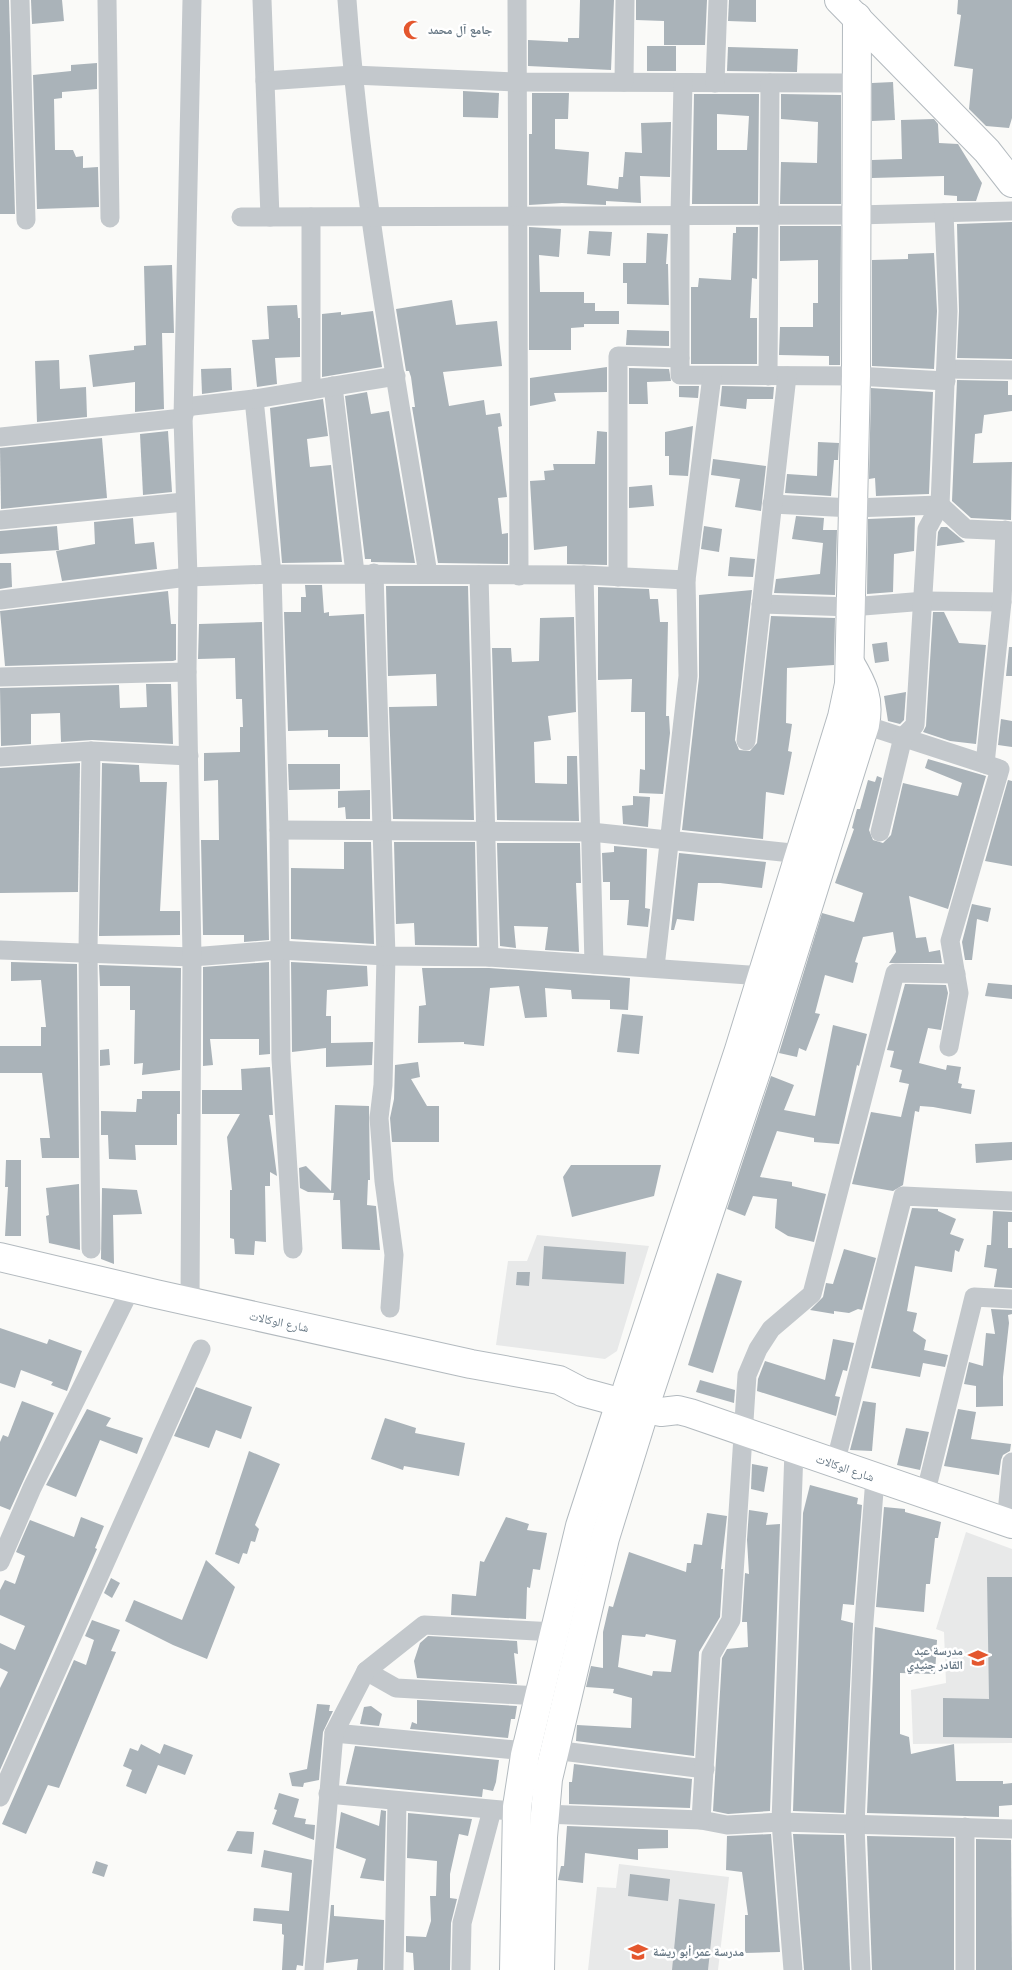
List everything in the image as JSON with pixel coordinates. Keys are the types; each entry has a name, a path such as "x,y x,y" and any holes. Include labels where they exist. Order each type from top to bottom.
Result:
{"street":[{"path":"20,0 26,220"},
{"path":"106,0 110,218"},
{"path":"190,1302 192,956 187,672 188,577 184,502 183,418 192,0"},
{"path":"262,0 270,217"},
{"path":"347,0 353,75 370,216 428,574"},
{"path":"517,0 515,82 519,576"},
{"path":"624,82 625,0"},
{"path":"715,83 718,0"},
{"path":"750,1054 763,976 842,717 849,684 856,376 857,83 848,9"},
{"path":"848,9 987,150 1012,183"},
{"path":"265,80 353,75 515,82 857,83"},
{"path":"683,83 680,215 680,375 946,376 1012,370"},
{"path":"768,376 770,83"},
{"path":"241,217 770,215 1012,211"},
{"path":"880,832 903,737 915,725 928,528 940,505 948,310 944,213"},
{"path":"311,217 311,390"},
{"path":"618,577 618,356 680,358"},
{"path":"183,418 186,408 193,406 254,399 396,376"},
{"path":"655,967 688,676 686,580 712,376"},
{"path":"746,741 787,376"},
{"path":"333,386 364,573 380,830 386,956 383,1085 380,1118 384,1181 394,1255 390,1308"},
{"path":"254,399 272,574 279,830 281,1059 293,1249"},
{"path":"0,436 183,418"},
{"path":"0,520 184,502"},
{"path":"772,504 853,508 940,505 966,529 1008,531 1007,570 1002,602 999,768 950,941 959,993 949,1047"},
{"path":"0,600 188,577 272,574 584,575 686,580"},
{"path":"479,575 489,957"},
{"path":"584,575 594,964"},
{"path":"761,604 851,607 924,601 1002,602"},
{"path":"461,1970 462,1923 526,1750 580,1526 635,1399 750,1054 865,725 868,712 866,694 850,663"},
{"path":"0,677 187,672"},
{"path":"865,725 999,768"},
{"path":"0,757 90,751 189,756"},
{"path":"90,751 88,951 91,1249"},
{"path":"279,830 591,832 801,854"},
{"path":"0,950 88,951 192,956 279,950 386,956 489,957 655,967 763,976"},
{"path":"701,1820 710,1655 731,1620 746,1375 758,1349 771,1329 812,1294 895,973 956,974"},
{"path":"835,1464 903,1196 1012,1201"},
{"name":"شارع الوكالات","path":"0,1257 190,1302 471,1364 559,1380 582,1392 635,1399 661,1412 678,1410 744,1431 1009,1524"},
{"path":"0,1562 32,1488 130,1288"},
{"path":"925,1495 974,1297 1012,1299"},
{"path":"0,1797 201,1349"},
{"path":"540,1970 544,1814 554,1750 606,1538 635,1399"},
{"path":"793,1970 781,1822 794,1450"},
{"path":"1009,1524 1012,1462"},
{"path":"860,1970 855,1826 863,1635 875,1478"},
{"path":"314,1970 334,1733 366,1671 424,1625 555,1632"},
{"path":"366,1671 396,1688 539,1696"},
{"path":"334,1733 526,1750"},
{"path":"554,1750 705,1769"},
{"path":"328,1794 505,1811 701,1820 727,1825 781,1822 855,1826 1012,1829"},
{"path":"394,1970 397,1801"},
{"path":"505,1811 514,1970"},
{"path":"965,1828 965,1970"}],"shaded area":[{"path":"537,1235 649,1246 617,1351 605,1359 496,1345 508,1261 527,1261"},
{"name":"مدرسة عبد القادر جنيدي","path":"966,1532 1012,1549 1012,1743 913,1744 911,1690 946,1683 944,1632 936,1629"},
{"path":"619,1864 729,1877 718,1970 588,1970 597,1887 616,1888"}],"building":[{"path":"0,0 9,0 15,214 0,214"},
{"path":"31,0 62,0 64,21 32,24"},
{"path":"580,0 614,0 611,70 528,66 528,40 568,42 568,38 579,38"},
{"path":"636,0 707,0 705,45 664,45 664,21 636,20"},
{"path":"729,0 756,0 756,22 728,21"},
{"path":"958,0 1012,0 1012,118 1009,128 986,126 969,109 973,69 954,66 961,15 957,14"},
{"path":"647,46 676,46 676,71 647,71"},
{"path":"728,47 798,49 797,72 727,71"},
{"path":"97,63 97,89 62,92 62,98 54,99 55,150 73,150 76,157 83,156 83,168 98,167 99,207 37,209 33,75 71,71 71,65"},
{"path":"893,82 895,120 872,121 872,83"},
{"path":"463,91 499,93 498,118 463,117"},
{"path":"532,93 569,93 568,119 555,119 555,149 589,152 587,185 618,189 619,177 623,177 625,152 642,153 641,123 671,122 670,177 640,176 641,203 606,201 606,205 562,203 529,205 529,134 532,134"},
{"path":"694,94 759,94 758,204 692,204","holes":["717,114 749,116 747,150 717,150"]},
{"path":"781,94 841,95 841,204 780,204 781,162 817,163 818,122 781,119"},
{"path":"934,119 938,124 939,143 958,144 982,183 976,201 957,201 957,196 944,195 944,176 872,178 872,160 902,159 901,120"},
{"path":"1012,222 1012,359 957,358 959,311 957,224"},
{"path":"780,226 841,226 840,365 829,365 829,356 779,355 780,327 813,327 813,303 818,303 818,260 780,261"},
{"path":"529,227 561,229 559,257 539,255 540,292 584,292 584,303 595,303 595,311 619,311 619,324 584,324 584,327 571,328 571,350 529,350"},
{"path":"736,227 758,227 757,279 752,278 750,318 757,318 757,364 691,364 691,287 698,287 699,278 731,280 733,233 736,233"},
{"path":"589,231 612,232 610,256 587,254"},
{"path":"647,233 668,234 666,264 668,264 669,305 627,304 627,283 623,283 623,263 646,263"},
{"path":"934,253 937,311 934,369 872,366 872,260 908,259 908,254"},
{"path":"172,265 174,333 162,333 164,409 135,412 135,382 93,387 89,355 134,350 134,346 146,345 144,266"},
{"path":"452,300 456,325 497,321 502,366 443,372 449,406 484,400 486,415 500,413 502,426 498,427 507,497 498,498 502,534 508,533 508,564 438,563 412,407 415,407 411,377 409,371 406,371 396,309"},
{"path":"297,305 298,318 300,318 300,357 275,358 277,384 257,387 252,340 269,339 267,306"},
{"path":"373,311 382,367 322,377 322,314 341,312 341,315"},
{"path":"627,330 669,331 669,346 626,345"},
{"path":"59,360 60,389 86,387 87,417 37,422 35,361"},
{"path":"607,367 607,392 554,393 556,401 530,406 530,378"},
{"path":"231,368 232,390 202,394 201,369"},
{"path":"629,368 669,369 671,381 647,382 648,404 629,404"},
{"path":"957,380 1008,381 1008,395 1012,395 1012,411 984,415 982,433 975,434 973,463 1012,462 1011,520 971,518 952,501"},
{"path":"679,386 699,386 698,398 679,397"},
{"path":"722,386 774,387 773,399 747,399 746,409 720,406"},
{"path":"871,388 933,392 929,494 876,496 875,478 869,479"},
{"path":"367,392 371,414 389,411 415,563 371,562 371,559 365,559 345,396"},
{"path":"323,399 328,436 307,439 310,467 331,465 342,562 282,563 270,408"},
{"path":"693,426 688,476 669,475 669,456 665,456 665,432"},
{"path":"168,431 172,492 143,495 140,434"},
{"path":"597,431 607,432 607,565 567,564 567,546 534,550 530,481 545,480 544,471 554,470 553,464 595,464"},
{"path":"102,438 107,498 1,509 0,448"},
{"path":"818,442 839,443 838,460 834,460 831,496 785,493 787,474 817,476"},
{"path":"713,459 766,466 761,511 735,507 740,479 711,475"},
{"path":"652,485 654,506 629,508 629,487"},
{"path":"796,516 824,518 823,530 837,530 835,595 774,593 776,579 820,574 823,543 792,539"},
{"path":"915,517 914,551 894,554 893,592 867,594 868,519"},
{"path":"133,518 135,544 154,542 157,569 62,581 56,551 95,544 94,522"},
{"path":"57,526 59,550 0,554 0,531"},
{"path":"704,526 722,529 719,552 701,549"},
{"path":"941,527 947,527 965,542 937,546 938,532"},
{"path":"730,557 755,559 753,577 728,576"},
{"path":"0,563 11,563 12,587 0,589"},
{"path":"305,585 322,585 324,613 329,612 329,616 364,614 368,737 328,737 328,730 288,731 284,612 301,612 301,597 306,597"},
{"path":"386,586 468,586 474,820 393,819 389,707 437,706 436,674 388,676"},
{"path":"598,587 649,589 650,599 658,599 660,622 668,622 666,716 669,716 670,733 663,794 639,793 640,769 645,770 645,712 631,712 632,679 598,680"},
{"path":"752,590 735,740 739,750 750,751 757,743 771,616 835,618 834,665 787,668 786,723 792,724 788,751 792,752 784,795 766,792 763,839 682,830 699,677 699,595"},
{"path":"168,591 171,624 176,624 176,660 5,666 0,611"},
{"path":"933,612 944,612 959,643 986,645 976,744 950,741 923,732 926,726"},
{"path":"574,617 576,712 548,716 551,740 534,742 535,783 567,784 567,756 577,756 579,821 497,820 492,648 511,648 512,662 539,661 540,618"},
{"path":"262,622 269,940 244,942 244,935 203,935 201,840 219,840 218,780 204,781 204,753 240,752 240,727 243,727 242,699 236,699 235,658 198,659 199,624"},
{"path":"887,642 889,661 875,663 872,644"},
{"path":"1009,647 1012,647 1012,676 1006,676"},
{"path":"146,684 171,684 173,744 92,740 61,742 60,713 31,714 31,744 1,746 0,688 119,685 120,708 147,707"},
{"path":"906,692 904,720 900,724 888,721 884,696"},
{"path":"1001,719 1012,721 1012,747 998,745"},
{"path":"928,759 986,776 948,909 909,896 916,938 926,937 929,952 940,950 942,963 889,963 896,952 893,932 863,937 855,962 858,963 853,983 825,975 815,1013 820,1014 806,1051 799,1048 797,1057 779,1053 822,913 854,922 863,893 835,883 854,829 852,828 857,809 860,809 868,780 875,782 877,776 882,778 869,830 873,840 883,843 891,835 903,783 958,796 962,783 925,768"},
{"path":"80,763 78,892 0,893 0,768"},
{"path":"102,763 139,765 140,782 167,782 160,911 180,911 180,935 99,936"},
{"path":"288,764 340,764 340,789 289,790"},
{"path":"1008,780 1012,781 1012,866 985,861"},
{"path":"370,790 370,819 346,819 345,807 338,808 338,791"},
{"path":"633,796 650,797 648,827 623,824 622,806 633,805"},
{"path":"344,842 371,842 374,944 291,939 291,868 344,869"},
{"path":"394,842 475,842 477,946 415,945 414,923 396,924"},
{"path":"497,843 580,843 581,883 576,883 579,952 545,950 548,927 514,926 516,948 500,946"},
{"path":"614,846 647,849 645,908 650,909 648,927 627,925 629,900 610,900 610,882 603,882 602,853 614,852"},
{"path":"679,853 766,862 762,888 720,883 698,883 694,921 677,919 674,930 671,930"},
{"path":"972,904 991,908 988,922 977,919 972,960 965,960 962,942"},
{"path":"11,962 77,964 79,1158 42,1158 40,1138 50,1138 42,1073 0,1073 0,1046 41,1046 41,1027 46,1027 41,980 11,981"},
{"path":"269,962 270,1054 259,1055 259,1039 210,1039 213,1065 203,1066 203,967"},
{"path":"291,962 367,966 368,986 327,990 326,1016 331,1016 331,1043 373,1042 372,1065 326,1067 326,1048 292,1052"},
{"path":"99,965 181,968 180,1070 142,1075 143,1063 134,1064 135,1010 130,1010 130,986 100,986"},
{"path":"422,968 489,968 630,978 628,1010 610,1009 610,1000 572,999 571,990 545,988 547,1017 525,1018 519,986 490,988 484,1046 464,1044 464,1042 418,1043 419,1006 426,1005"},
{"path":"988,983 1012,985 1012,999 985,996"},
{"path":"905,984 946,985 948,993 941,1030 928,1028 919,1063 946,1070 947,1065 961,1067 958,1083 962,1084 961,1088 975,1090 971,1114 920,1106 919,1112 915,1111 903,1185 893,1191 852,1184 871,1112 901,1117 909,1084 899,1082 902,1070 890,1067 894,1051 887,1050"},
{"path":"622,1014 643,1016 639,1054 617,1052"},
{"path":"833,1025 867,1034 859,1066 857,1065 839,1144 814,1142 814,1138 777,1131 760,1177 792,1182 792,1186 826,1194 814,1242 788,1236 775,1228 777,1199 753,1196 745,1216 727,1209 771,1076 794,1085 784,1110 815,1116"},
{"path":"109,1049 110,1065 100,1066 100,1050"},
{"path":"418,1062 420,1077 411,1079 427,1106 439,1106 439,1142 392,1142 390,1118 394,1099 395,1065"},
{"path":"270,1067 273,1115 269,1115 277,1176 270,1172 270,1186 265,1186 266,1242 255,1241 254,1255 235,1254 234,1239 230,1238 230,1190 232,1190 227,1137 240,1114 202,1114 202,1090 242,1090 241,1069"},
{"path":"142,1091 180,1091 180,1114 177,1114 177,1145 135,1145 136,1160 109,1159 108,1135 101,1135 101,1111 136,1112 137,1099 142,1099"},
{"path":"335,1105 369,1106 370,1180 368,1180 367,1205 376,1206 380,1250 342,1249 340,1200 333,1200 334,1193 308,1192 300,1188 299,1168 306,1166 331,1191"},
{"path":"1012,1142 1012,1160 976,1163 975,1144"},
{"path":"6,1160 21,1160 21,1236 5,1236 8,1187 5,1187"},
{"path":"571,1165 661,1165 654,1196 572,1217 563,1177"},
{"path":"79,1184 80,1250 49,1243 46,1216 49,1215 46,1188"},
{"path":"102,1188 137,1190 142,1214 113,1215 114,1264 101,1259"},
{"path":"912,1208 938,1209 938,1211 956,1219 950,1234 964,1239 959,1252 955,1250 952,1272 915,1266 907,1311 917,1313 913,1331 926,1340 924,1350 948,1355 945,1367 923,1363 920,1377 871,1368"},
{"path":"993,1211 1012,1212 1012,1222 1008,1222 1008,1248 1012,1248 1012,1288 994,1287 997,1269 984,1267 987,1245 991,1245"},
{"path":"544,1246 626,1252 624,1284 542,1279"},
{"path":"844,1249 876,1258 862,1310 858,1309 849,1313 834,1311 834,1314 810,1310 823,1297 826,1283 833,1284"},
{"path":"517,1272 530,1272 529,1286 516,1285"},
{"path":"717,1273 742,1281 713,1373 688,1365"},
{"path":"991,1309 1012,1310 1012,1314 1008,1315 1009,1323 1003,1377 1003,1406 976,1407 976,1386 964,1384 969,1362 983,1366 986,1333 995,1334"},
{"path":"0,1328 47,1344 49,1339 82,1351 67,1391 51,1385 53,1382 21,1370 15,1388 0,1383"},
{"path":"833,1339 854,1343 847,1371 843,1370 835,1396 840,1397 836,1416 757,1391 758,1379 765,1361 825,1380"},
{"path":"700,1380 735,1390 734,1403 696,1392"},
{"path":"196,1387 252,1407 241,1439 216,1430 209,1448 174,1436"},
{"path":"22,1401 54,1413 10,1510 0,1506 0,1442 3,1435 8,1437"},
{"path":"863,1401 876,1403 872,1451 850,1450"},
{"path":"87,1409 111,1418 106,1426 143,1438 137,1454 100,1440 76,1497 46,1485"},
{"path":"958,1409 976,1412 971,1439 1011,1444 1010,1451 1003,1455 1001,1460 999,1475 944,1466"},
{"path":"385,1418 416,1428 415,1433 465,1443 459,1476 404,1466 403,1470 371,1459"},
{"path":"906,1428 929,1432 920,1470 897,1465"},
{"path":"249,1451 280,1464 255,1525 259,1529 255,1542 251,1541 247,1554 243,1553 239,1564 215,1554"},
{"path":"752,1464 768,1467 764,1492 751,1489"},
{"path":"810,1485 858,1498 857,1504 862,1505 854,1605 843,1604 841,1620 853,1623 844,1813 793,1811 803,1513"},
{"path":"884,1507 905,1509 905,1512 941,1522 938,1538 935,1538 930,1584 926,1584 924,1612 876,1607"},
{"path":"749,1510 768,1513 766,1525 780,1524 770,1811 728,1814 713,1811 722,1658 727,1649 748,1647 747,1622 742,1622 745,1573 749,1574 747,1540"},
{"path":"707,1513 727,1516 721,1569 723,1569 720,1617 699,1652 694,1756 576,1741 577,1725 631,1728 632,1698 613,1693 614,1689 586,1687 591,1666 603,1668 603,1632 609,1606 613,1607 629,1552 686,1572 687,1563 691,1563 694,1544 702,1545","holes":["646,1634 676,1640 671,1672 653,1671 652,1676 618,1667 622,1635 645,1637"]},
{"path":"81,1517 104,1526 95,1548 97,1549 0,1770 0,1688 8,1672 0,1668 0,1643 15,1650 25,1626 0,1615 0,1590 5,1580 15,1584 25,1556 16,1552 30,1520 74,1537"},
{"path":"506,1517 529,1524 527,1530 547,1533 540,1570 533,1569 530,1588 527,1587 526,1619 451,1615 452,1594 476,1596 480,1561 484,1562"},
{"path":"206,1560 235,1587 207,1659 173,1645 125,1621 134,1600 182,1620"},
{"path":"987,1577 1012,1577 1012,1738 943,1737 943,1698 989,1699"},
{"path":"111,1578 120,1583 112,1598 104,1593"},
{"path":"92,1620 120,1630 111,1651 116,1652 59,1788 48,1785 26,1834 2,1824 74,1660 86,1665 94,1640 85,1636"},
{"path":"875,1627 937,1640 935,1674 900,1673 900,1734 909,1737 911,1754 954,1744 956,1781 1003,1781 1003,1784 1012,1783 1012,1805 999,1806 999,1817 867,1813"},
{"path":"428,1636 517,1641 518,1654 514,1653 517,1684 417,1678 414,1661 420,1643"},
{"path":"417,1700 517,1706 515,1719 511,1719 508,1738 410,1729 412,1722 417,1724"},
{"path":"317,1704 330,1705 329,1711 333,1711 323,1732 319,1780 304,1783 303,1787 292,1786 289,1773 307,1769"},
{"path":"371,1706 382,1714 379,1726 360,1724 364,1707"},
{"path":"141,1744 160,1754 164,1744 193,1755 185,1775 158,1765 146,1794 126,1786 132,1770 123,1766 130,1748 138,1751"},
{"path":"355,1746 499,1760 496,1782 493,1791 483,1789 482,1797 346,1784"},
{"path":"574,1764 692,1779 690,1808 569,1804 569,1782 572,1782"},
{"path":"279,1793 299,1799 294,1817 306,1819 305,1824 315,1825 314,1840 272,1824 277,1810 274,1809"},
{"path":"381,1810 386,1811 384,1881 360,1878 366,1859 336,1848 341,1812 379,1826"},
{"path":"408,1813 472,1819 468,1836 459,1834 450,1874 450,1898 457,1899 451,1923 450,1970 414,1970 413,1953 406,1952 406,1936 426,1937 431,1921 430,1896 436,1896 437,1861 407,1858"},
{"path":"567,1826 668,1830 668,1848 638,1849 638,1860 585,1853 583,1883 558,1880 561,1866 564,1866"},
{"path":"237,1831 254,1832 252,1854 227,1851"},
{"path":"771,1834 780,1952 745,1953 745,1915 748,1915 742,1872 726,1870 727,1836"},
{"path":"793,1834 844,1835 850,1970 804,1970"},
{"path":"867,1836 954,1838 954,1970 872,1970"},
{"path":"976,1839 1011,1840 1012,1970 976,1970"},
{"path":"264,1850 312,1860 303,1966 297,1965 296,1970 282,1970 284,1935 282,1934 282,1924 253,1921 254,1908 289,1911 292,1873 261,1867"},
{"path":"96,1861 108,1865 104,1877 92,1873"},
{"path":"630,1874 670,1879 668,1901 628,1896"},
{"path":"679,1899 715,1904 708,1970 672,1970"},
{"path":"331,1905 334,1905 334,1916 384,1920 383,1970 357,1970 358,1959 326,1963"}],"place":[{"name":"جامع آل محمد","path":"413,30"},
{"name":"مدرسة عبد القادر جنيدي","path":"978,1658"},
{"name":"مدرسة عمر أبو ريشة","path":"638,1952"}]}
